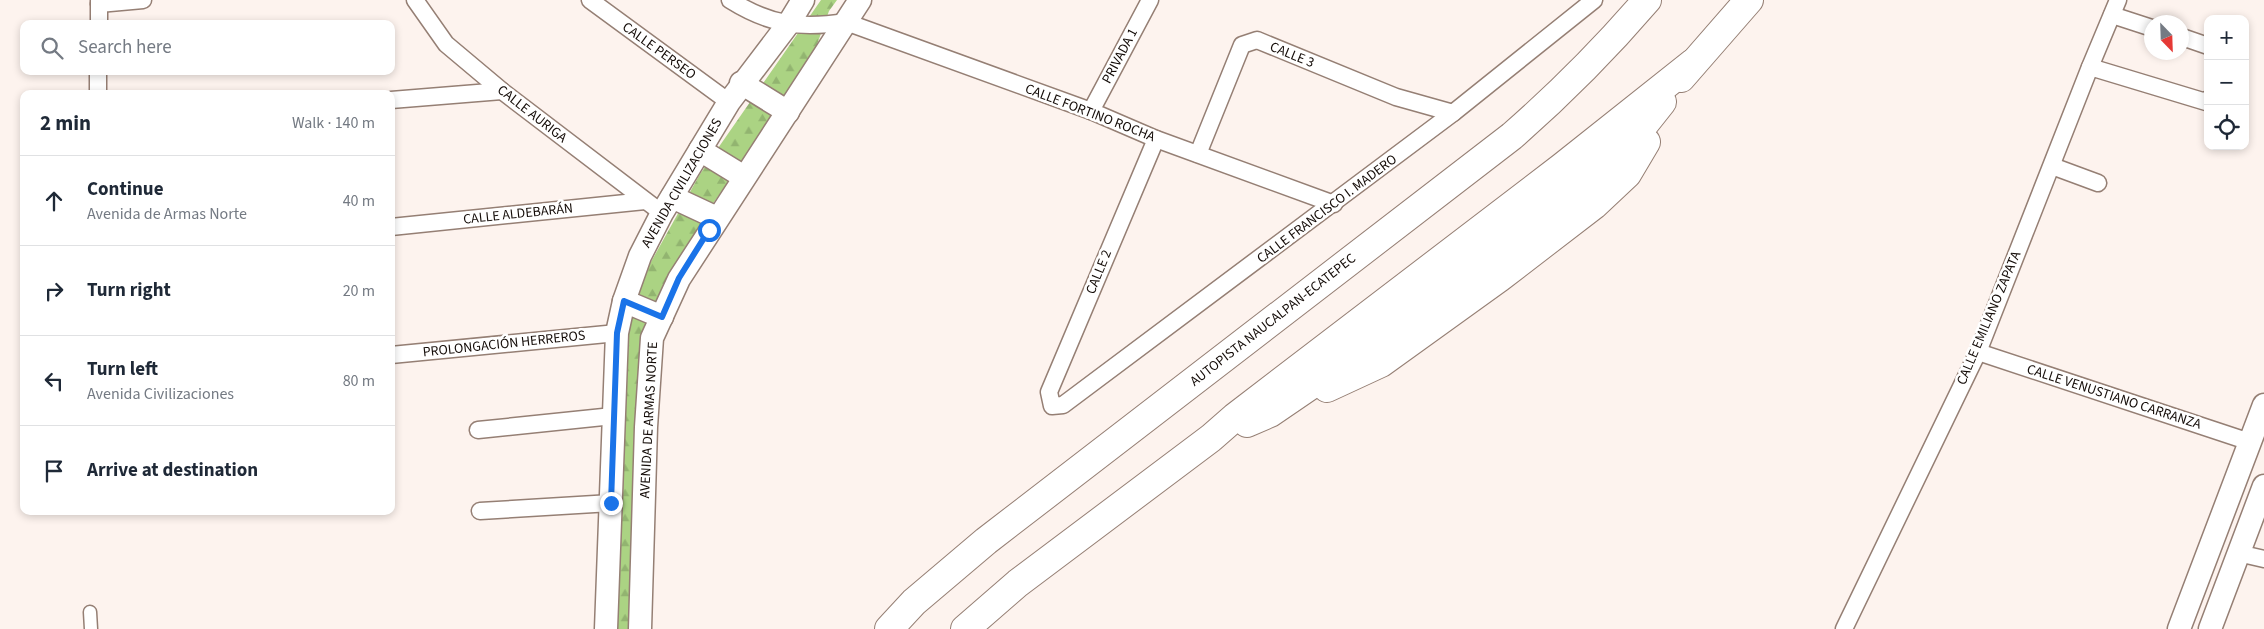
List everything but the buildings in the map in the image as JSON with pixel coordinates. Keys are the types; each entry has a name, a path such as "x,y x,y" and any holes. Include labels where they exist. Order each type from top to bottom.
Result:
{"highway":[{"name":"AUTOPISTA NAUCALPAN-ECATEPEC","path":"889,629 914,602 986,541 1512,136 1570,83 1647,0"},
{"path":"1270,413 1311,385 1578,186 1635,136 1693,63 1749,0"},
{"path":"1211,438 1382,363 1499,278 1578,217 1628,174 1693,63"},
{"path":"965,629 1018,583 1211,438 1274,386 1555,173 1693,63"},
{"path":"1211,438 1257,411 1476,250 1571,176 1668,93"}],"main road":[{"name":"AVENIDA CIVILIZACIONES","path":"607,622 617,333 624,301 660,204 700,150 728,102 789,23 803,0"},
{"name":"AVENIDA DE ARMAS NORTE","path":"640,622 648,388 652,338 679,278 860,0"},
{"path":"742,84 788,112"},
{"path":"700,150 744,177"},
{"path":"660,204 717,218"},
{"path":"624,301 662,317"},
{"path":"2179,629 2264,404"},
{"path":"2210,629 2264,486"},
{"path":"607,622 640,622"}],"street":[{"path":"99,20 99,2 143,0"},
{"name":"CALLE AURIGA","path":"415,0 446,44 502,91 660,204"},
{"name":"CALLE PERSEO","path":"590,0 728,102"},
{"path":"730,0 756,16 774,21 815,27 846,22"},
{"name":"PRIVADA 1","path":"1090,111 1150,0"},
{"name":"CALLE FRANCISCO I. MADERO","path":"1052,406 1063,406 1334,204 1453,113 1594,0"},
{"path":"2115,7 2144,23"},
{"name":"CALLE EMILIANO ZAPATA","path":"1844,629 1978,352 2115,7"},
{"name":"CALLE FORTINO ROCHA","path":"846,22 1090,111 1156,138 1334,204"},
{"path":"2189,39 2204,45"},
{"name":"CALLE 3","path":"1198,154 1242,45 1257,40 1396,97 1453,113"},
{"path":"2090,67 2204,101"},
{"path":"98,75 98,90"},
{"path":"395,100 502,91"},
{"name":"CALLE 2","path":"1052,406 1049,392 1156,138"},
{"path":"2052,166 2098,183"},
{"name":"CALLE ALDEBARÁN","path":"395,227 660,204"},
{"name":"PROLONGACIÓN HERREROS","path":"395,355 617,333"},
{"name":"CALLE VENUSTIANO CARRANZA","path":"1978,352 2250,442"},
{"path":"478,430 613,416"},
{"path":"480,511 611,503"},
{"path":"2238,553 2264,559"},
{"path":"90,612 91,629"}],"green space":[{"path":"821,0 837,0 829,11 809,67 714,202 670,279 644,332 633,629 616,629 624,331 647,269 700,174"}],"route":[{"path":"611,503 617,333 624,301 662,317 679,278 709,230"}]}
